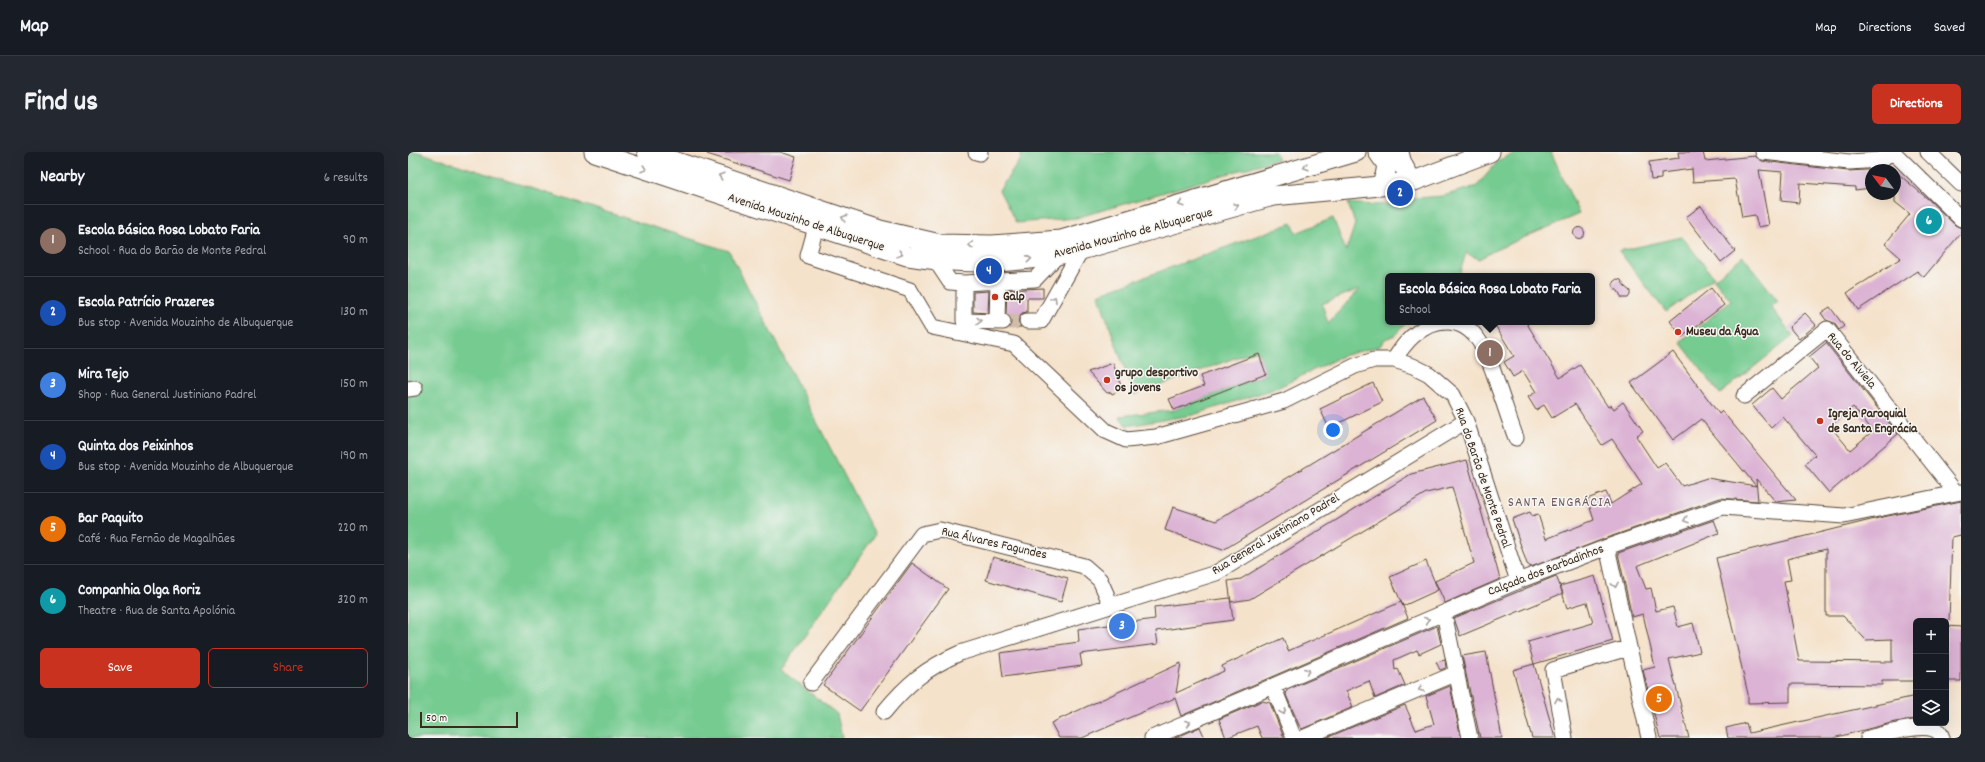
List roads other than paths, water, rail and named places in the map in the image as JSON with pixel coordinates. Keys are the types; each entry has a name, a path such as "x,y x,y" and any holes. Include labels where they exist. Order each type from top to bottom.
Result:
{"main road":[{"name":"Avenida Mouzinho de Albuquerque","path":"594,152 907,256 936,261 990,263 1057,256 1272,196 1380,186 1414,181 1490,152"},
{"name":"Avenida Mouzinho de Albuquerque","path":"647,152 880,230 940,244 992,245 1061,240 1356,152"},
{"path":"1378,152 1387,165 1385,176 1380,186"},
{"path":"1400,152 1401,163 1406,173 1414,181"}],"street":[{"path":"1763,152 1849,162 1881,160 1892,152 1961,219"},
{"path":"1928,152 1961,184"},
{"name":"Rua do Barão de Monte Pedral","path":"816,227 808,256 910,290 932,327 1014,344 1106,431 1126,440 1156,437 1284,401 1355,366 1374,360 1394,360 1413,366 1442,383 1453,395 1466,421 1518,581"},
{"path":"1027,321 1040,321 1081,250"},
{"path":"936,261 950,282 998,282 1035,279 1057,256"},
{"path":"964,283 964,321 1000,322 998,282"},
{"path":"1394,360 1404,344 1418,331 1429,325"},
{"path":"1458,325 1470,330 1487,351 1516,438"},
{"name":"Rua do Alviela","path":"1744,396 1828,329 1958,492"},
{"name":"Rua General Justiniano Padrel","path":"884,712 901,690 920,674 941,661 960,653 1216,573 1466,421"},
{"name":"Calçada dos Barbadinhos","path":"1152,738 1518,581 1607,547 1723,507 1844,516 1958,492"},
{"name":"Rua Álvares Fagundes","path":"811,683 922,534 940,530 1084,566 1100,580 1110,605"},
{"path":"1607,547 1628,648 1650,738"},
{"path":"1444,613 1470,738"},
{"path":"1565,738 1553,670 1628,648"},
{"path":"1303,738 1456,674"},
{"path":"1273,686 1294,738"},
{"path":"1868,738 1922,727 1935,728 1939,731 1942,738"}],"tunnel":[{"path":"1003,322 1027,321"}],"place":[{"name":"Escola Patrício Prazeres","path":"1400,193"},
{"name":"Companhia Olga Roriz","path":"1929,221"},
{"name":"Quinta dos Peixinhos","path":"989,271"},
{"name":"Galp","path":"995,297"},
{"name":"Museu da Água","path":"1678,332"},
{"name":"Escola Básica Rosa Lobato Faria","path":"1490,353"},
{"name":"grupo desportivo os jovens","path":"1107,380"},
{"name":"Igreja Paroquial de Santa Engrácia","path":"1820,421"},
{"name":"Mira Tejo","path":"1122,626"},
{"name":"Bar Paquito","path":"1659,699"}],"district":[{"name":"SANTA ENGRÁCIA","path":"1560,503"}]}
